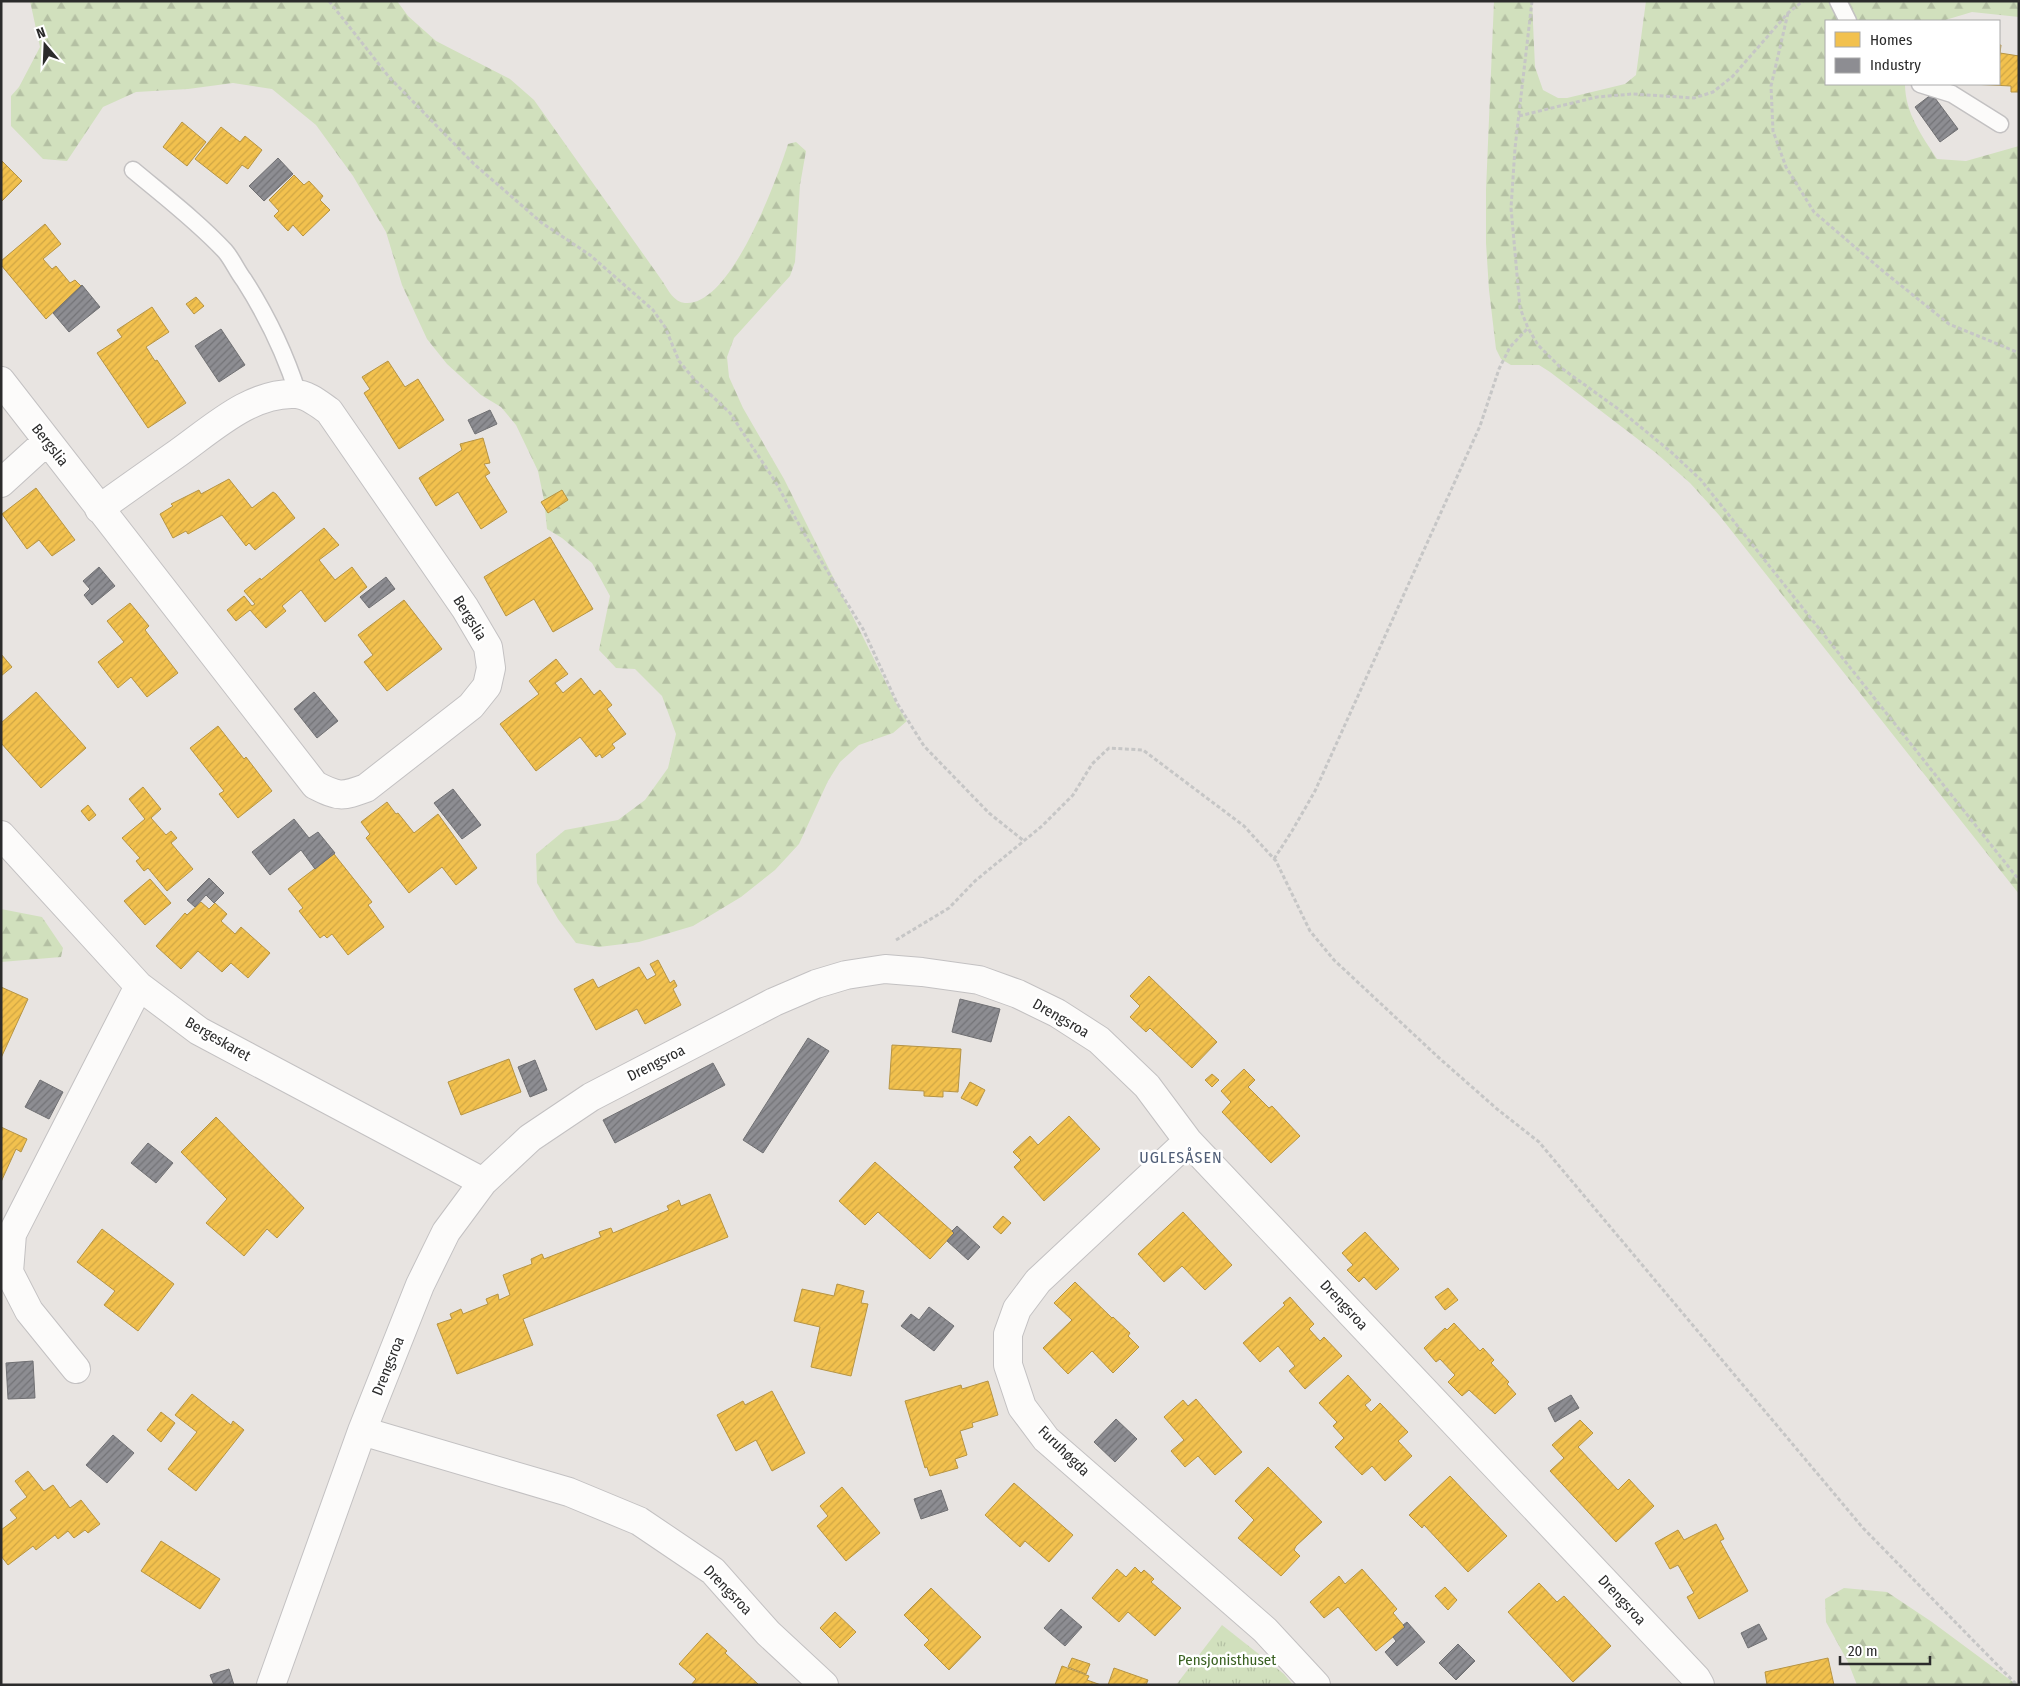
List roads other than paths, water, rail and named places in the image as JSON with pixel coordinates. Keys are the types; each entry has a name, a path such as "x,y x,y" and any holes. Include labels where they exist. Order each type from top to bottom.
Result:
{"street":[{"name":"Bergslia","path":"1,381 99,508 315,785 330,793 346,796 366,788 471,706 487,686 491,668 488,647 465,608 329,411 316,401 298,394 279,394 261,400 235,413 99,508"},
{"path":"1,484 47,441"},
{"name":"Bergeskaret","path":"1,835 139,986 199,1031 483,1182"},
{"name":"Drengsroa","path":"271,1685 362,1431 424,1278 446,1232 483,1182 530,1138 591,1097 774,1002 816,984 846,975 885,969 979,980 1018,994 1057,1013 1099,1040 1146,1086 1188,1140 1689,1671 1700,1685"},
{"path":"76,1369 29,1312 9,1272 12,1234 139,986"},
{"name":"Furuhøgda","path":"1188,1140 1038,1282 1017,1309 1008,1334 1008,1365 1022,1407 1046,1439 1265,1630 1316,1685"},
{"name":"Drengsroa","path":"362,1431 569,1492 639,1520 713,1571 768,1633 824,1685"}],"lane":[{"path":"1838,1 1848,20"},
{"path":"1923,85 1952,94 2000,124"},
{"path":"133,170 190,217 226,252 274,333 288,364 298,394"}],"district":[{"name":"UGLESÅSEN","path":"1181,1157"}],"park label":[{"name":"Pensjonisthuset","path":"1227,1660"}]}
